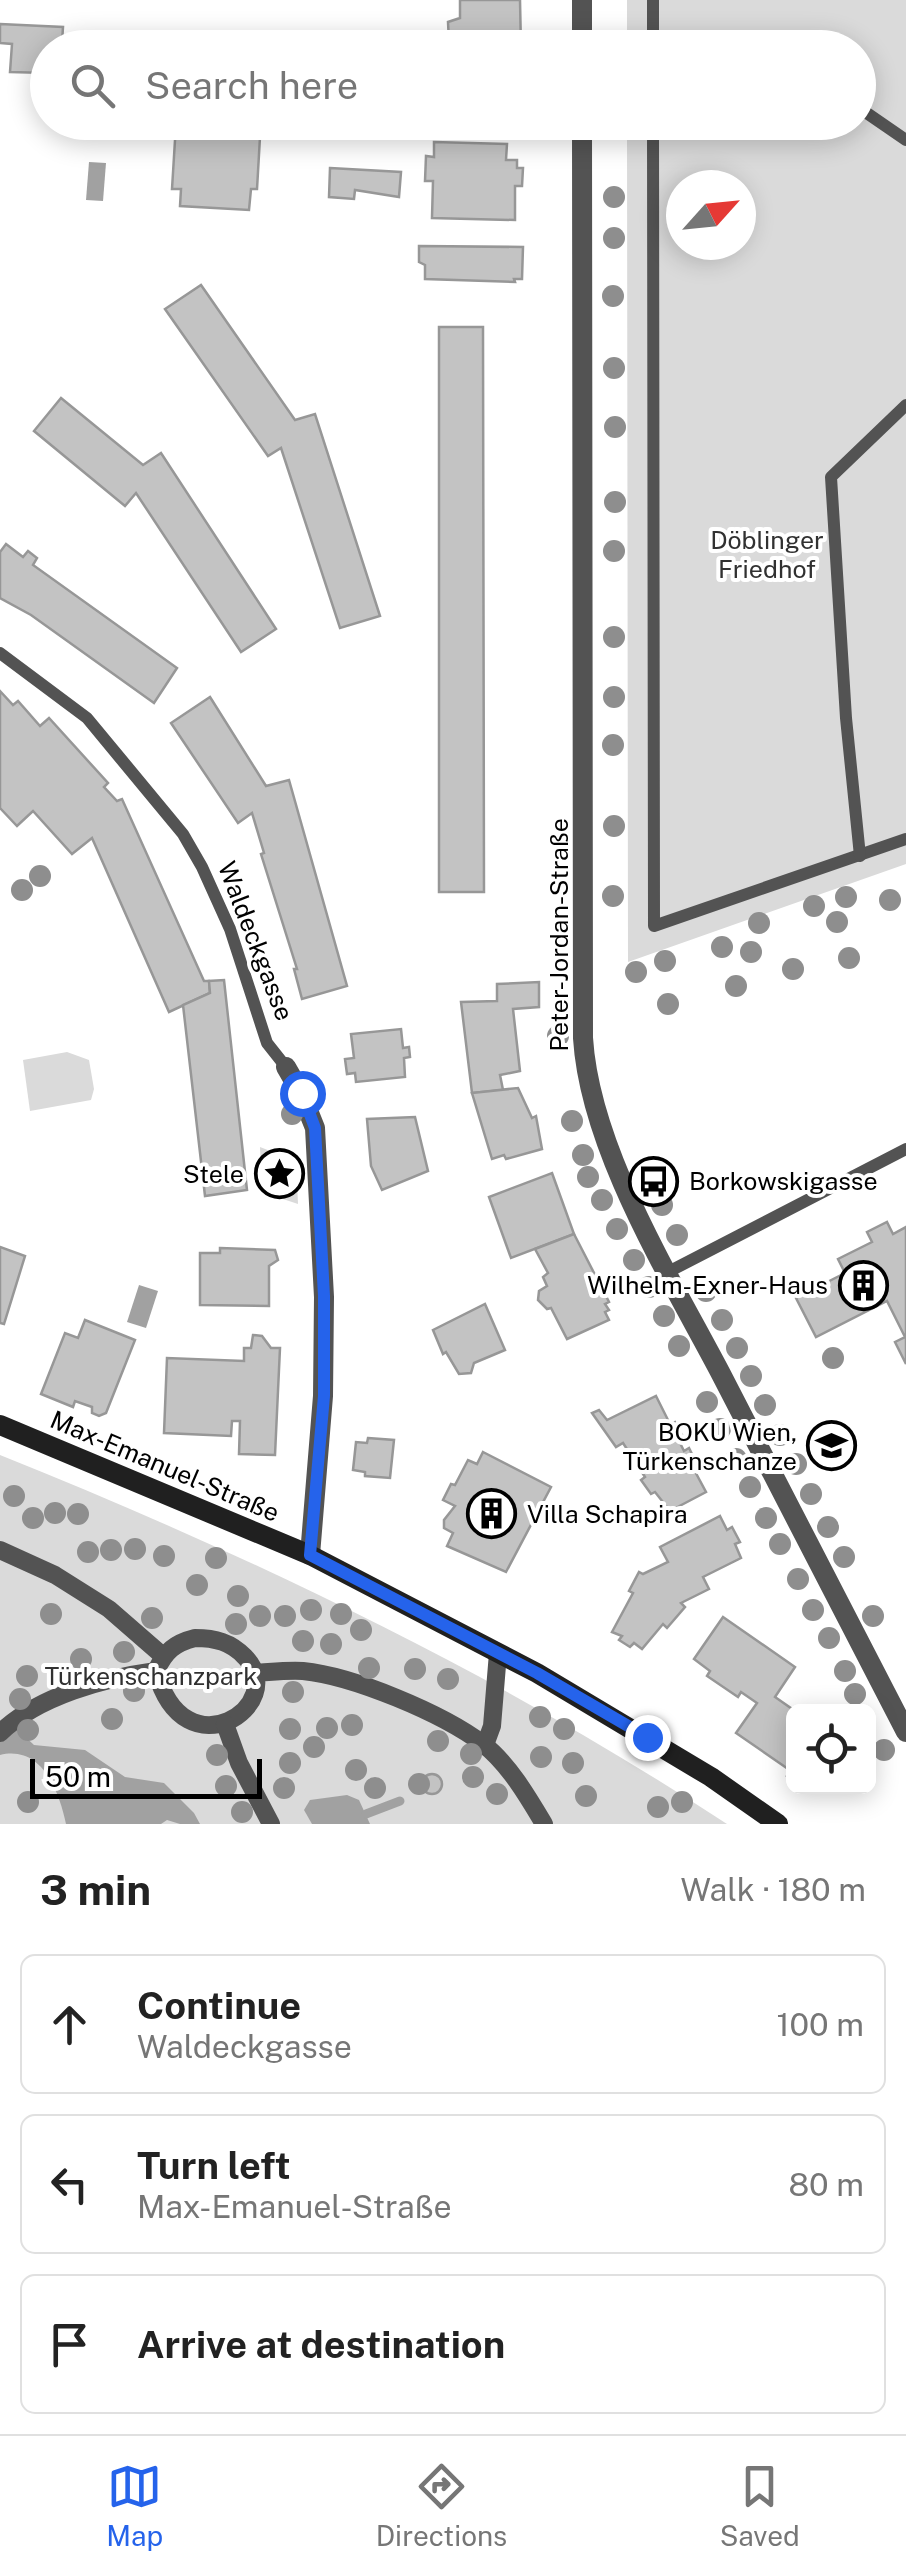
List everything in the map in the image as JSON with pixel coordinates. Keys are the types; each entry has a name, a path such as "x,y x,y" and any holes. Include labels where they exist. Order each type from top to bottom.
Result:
{"main road":[{"name":"Max-Emanuel-Straße","path":"0,1425 310,1555 498,1653 647,1737 778,1824"}],"street":[{"path":"582,0 582,30"},
{"name":"Peter-Jordan-Straße","path":"582,140 585,1063 608,1148 906,1732"},
{"name":"Waldeckgasse","path":"286,1067 302,1093 315,1128 324,1296 324,1396 310,1555"},
{"path":"0,1550 55,1575 109,1609 159,1663 170,1706 183,1718 196,1724 225,1724 236,1719 257,1687 256,1673 243,1654 228,1643 213,1638 182,1642 159,1663 66,1696 5,1728"},
{"path":"485,1745 492,1726 498,1653"},
{"path":"256,1673 308,1671 396,1698 485,1745 544,1824"},
{"path":"225,1724 238,1762 271,1824"}],"lane":[{"path":"653,0 653,30"},
{"path":"876,119 906,140"},
{"path":"653,140 654,926 906,839"},
{"path":"860,856 846,718 831,477 906,405"},
{"name":"Waldeckgasse","path":"0,653 87,718 183,834 230,929 267,1043 286,1067"},
{"path":"668,1272 906,1149"}],"green space":[{"name":"Döblinger Friedhof","path":"627,0 906,0 906,864 628,962 627,140 876,140 876,30 627,30"},
{"path":"67,1052 89,1060 94,1089 91,1100 30,1111 23,1060"},
{"path":"260,1147 296,1161 298,1204 262,1192"},
{"name":"Türkenschanzpark","path":"0,1455 189,1535 373,1622 553,1717 727,1824 0,1824"}],"shaded area":[{"path":"89,162 106,163 103,201 86,200"},
{"path":"139,1285 158,1291 146,1328 127,1322"},
{"path":"16,1728 34,1745 85,1750 125,1777 164,1783 200,1824 167,1820 161,1824 66,1824 46,1773 27,1757 0,1755 0,1738"},
{"path":"347,1795 359,1800 370,1824 312,1824 304,1810 310,1800"}],"building":[{"path":"460,0 520,0 521,30 448,30 448,22 460,18"},
{"path":"0,24 63,27 30,30 30,73 10,72 12,44 0,43"},
{"path":"175,140 260,140 257,189 251,189 249,210 180,206 181,189 172,189"},
{"path":"434,142 507,144 506,160 517,160 517,168 523,168 522,186 515,186 515,220 432,218 433,181 425,181 426,156 434,157"},
{"path":"330,168 401,172 399,197 355,190 354,199 329,197"},
{"path":"419,246 523,247 522,279 425,279"},
{"path":"201,285 295,420 315,414 380,616 340,628 281,448 268,456 165,309"},
{"path":"439,327 483,327 484,892 439,892"},
{"path":"61,398 143,465 161,453 276,629 241,652 136,493 125,506 34,431"},
{"path":"6,544 23,557 28,551 37,558 33,565 177,668 154,703 31,615 0,598 0,552"},
{"path":"0,691 13,705 18,701 40,726 49,718 108,783 104,787 117,801 122,799 204,981 209,981 210,993 169,1012 92,838 72,854 33,811 17,826 0,808"},
{"path":"210,697 266,786 289,780 347,986 302,999 252,813 238,823 171,723"},
{"path":"224,980 247,1190 205,1196 183,1005 210,993 209,981"},
{"path":"539,982 539,1007 513,1009 520,1071 500,1075 503,1090 472,1093 461,1002 497,1001 497,984"},
{"path":"401,1029 403,1048 409,1047 410,1057 404,1058 405,1077 356,1082 355,1073 347,1074 345,1059 354,1058 351,1034"},
{"path":"518,1088 532,1118 536,1116 542,1149 492,1159 472,1093"},
{"path":"415,1117 428,1171 382,1190 371,1166 367,1119"},
{"path":"552,1173 574,1234 511,1258 489,1197"},
{"name":"Wilhelm-Exner-Haus","path":"887,1222 893,1234 906,1227 906,1364 895,1342 905,1337 887,1301 816,1337 796,1298 845,1273 838,1259 872,1242 867,1232"},
{"path":"574,1234 609,1302 605,1312 609,1320 567,1339 551,1308 538,1300 539,1291 547,1286 543,1277 548,1273 535,1249"},
{"path":"0,1247 25,1256 4,1324 0,1323"},
{"path":"220,1248 275,1250 278,1260 269,1266 269,1306 200,1305 200,1253 220,1253"},
{"path":"485,1304 505,1350 474,1363 471,1373 459,1374 446,1352 443,1354 433,1330"},
{"path":"85,1320 135,1340 106,1413 99,1416 92,1413 92,1407 75,1401 73,1407 41,1394 65,1333 78,1338"},
{"path":"253,1335 262,1336 271,1348 280,1348 275,1455 239,1454 240,1421 232,1421 231,1436 164,1433 167,1358 244,1361 244,1348 251,1348"},
{"path":"656,1396 670,1424 675,1422 682,1435 677,1437 684,1451 689,1448 696,1462 691,1464 706,1492 670,1511 641,1480 645,1477 623,1443 616,1447 592,1413 599,1410 607,1420"},
{"path":"368,1438 394,1440 390,1478 365,1476 365,1472 353,1470 356,1442 367,1443"},
{"name":"Villa Schapira","path":"483,1452 551,1487 506,1572 447,1546 453,1533 444,1528 444,1520 455,1506 443,1500 468,1460 477,1464"},
{"path":"720,1516 740,1542 735,1544 741,1558 703,1577 709,1589 681,1603 685,1607 667,1628 663,1624 642,1649 619,1640 622,1636 612,1632 633,1593 629,1591 639,1572 643,1574 668,1562 660,1547"},
{"path":"723,1617 795,1667 775,1697 786,1705 786,1768 736,1733 757,1703 741,1692 738,1697 707,1676 710,1671 694,1659"},
{"path":"432,1774 442,1784 432,1794 422,1784"}],"waterway":[{"path":"366,1814 400,1801"}],"place":[{"name":"Stele","path":"279,1174"},
{"name":"Borkowskigasse","path":"654,1181"},
{"name":"Wilhelm-Exner-Haus","path":"863,1285"},
{"name":"BOKU Wien, Türkenschanze","path":"832,1446"},
{"name":"Villa Schapira","path":"492,1514"}],"route":[{"path":"302,1093 315,1128 324,1296 324,1396 310,1555 537,1673 647,1737"}]}
